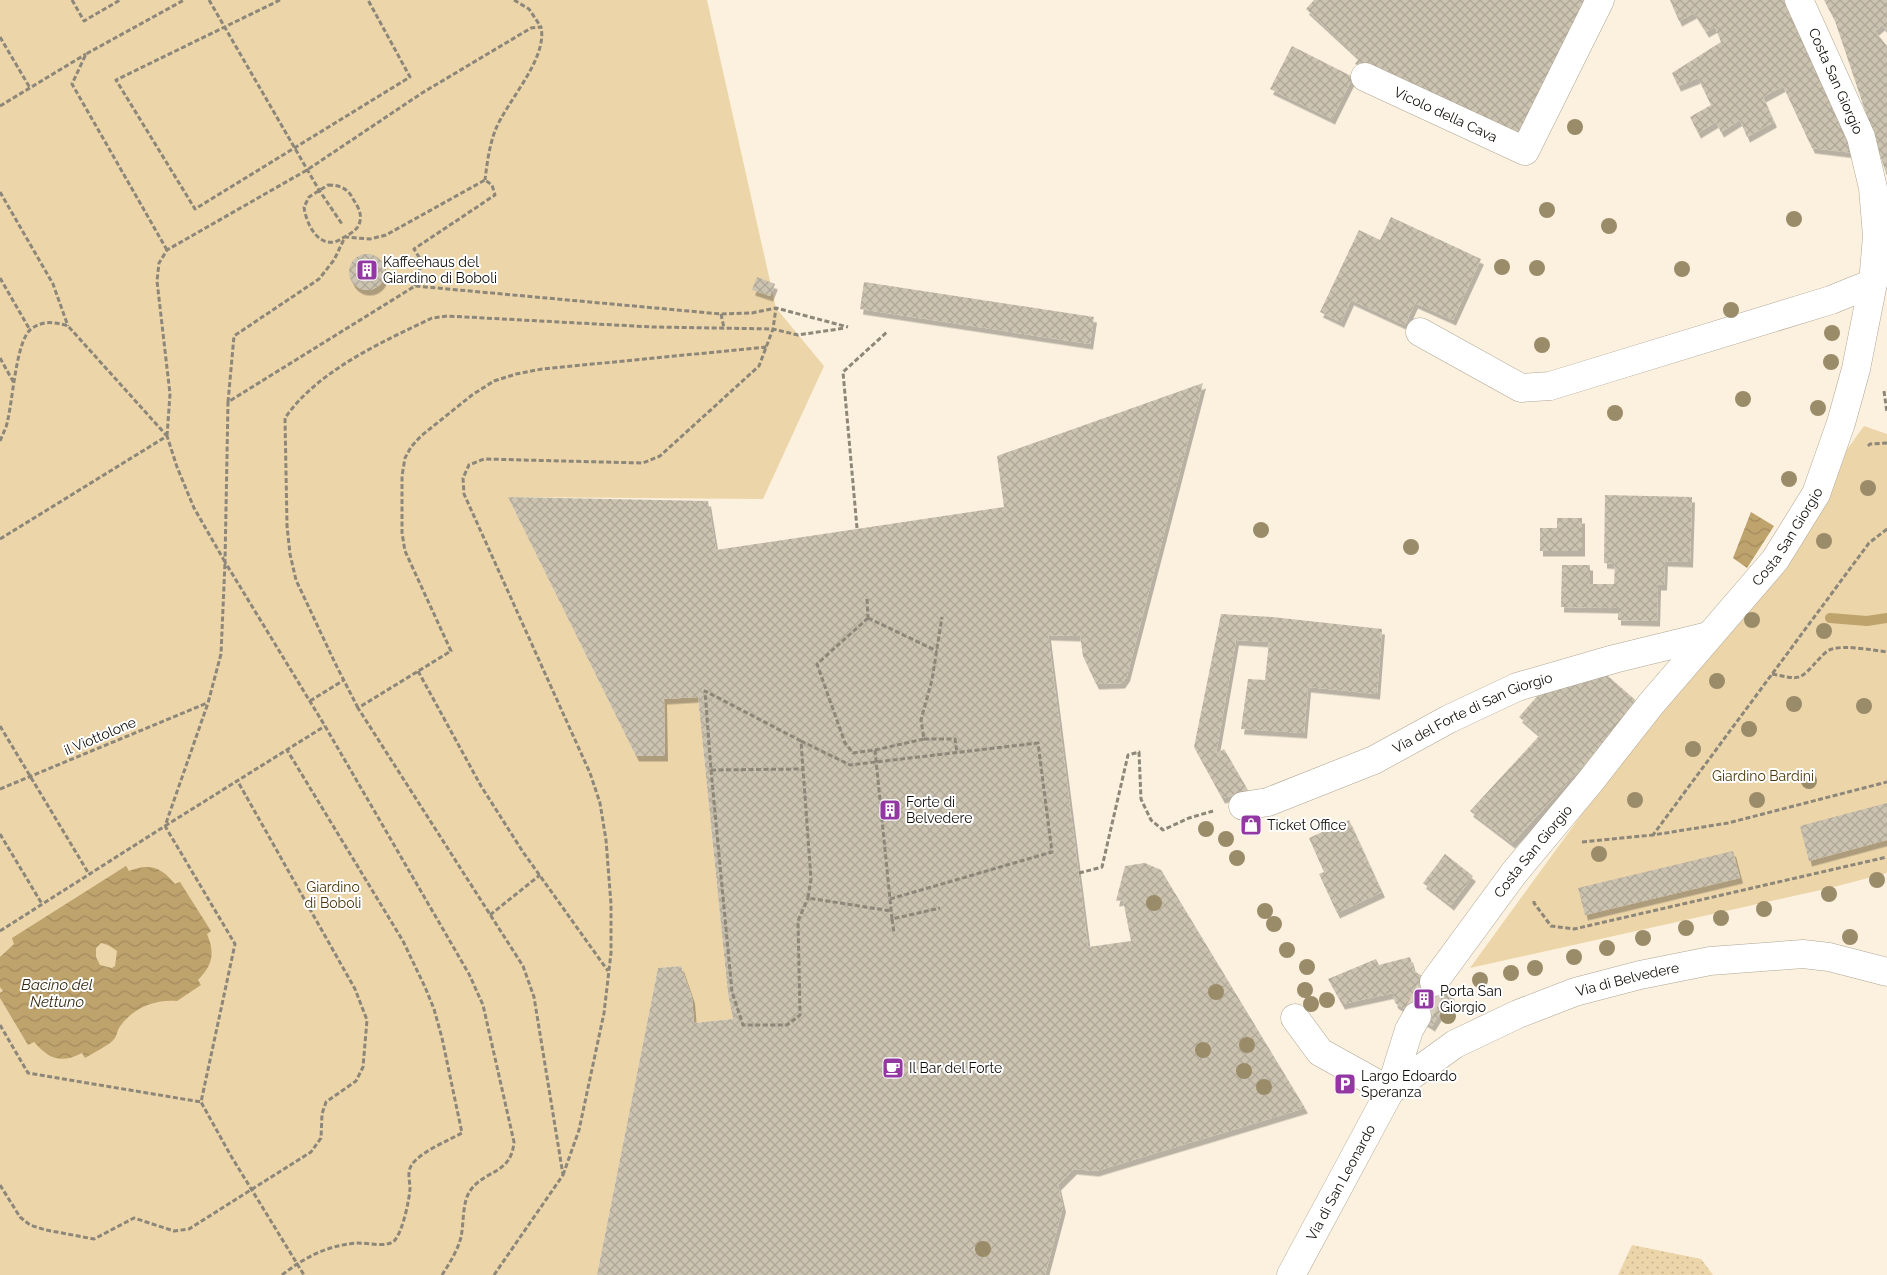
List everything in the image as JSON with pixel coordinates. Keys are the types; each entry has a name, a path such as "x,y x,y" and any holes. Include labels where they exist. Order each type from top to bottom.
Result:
{"street":[{"name":"Vicolo della Cava","path":"1365,76 1531,153 1600,0"},
{"name":"Costa San Giorgio","path":"1434,982 1514,873 1708,636 1775,560 1816,494 1856,369 1873,283 1877,236 1872,188 1861,137 1799,0"},
{"path":"1420,332 1521,388 1550,386 1831,300 1873,283"},
{"name":"Via del Forte di San Giorgio","path":"1232,807 1268,802 1374,760 1449,719 1517,687 1614,659 1708,636"},
{"name":"Via di Belvedere","path":"1390,1091 1455,1044 1518,1014 1575,992 1640,975 1710,961 1802,954 1829,956 1887,972"},
{"path":"1295,1018 1320,1052 1390,1091 1409,1030 1417,1016"},
{"name":"Via di San Leonardo","path":"1291,1275 1390,1091"}],"path":[{"path":"72,0 84,20 120,0"},
{"path":"0,106 86,54 184,0"},
{"path":"209,0 307,170 342,224"},
{"path":"280,0 116,80 195,209 410,77 368,0"},
{"path":"485,180 487,158 495,130 538,53 542,33 541,27 530,9 514,0"},
{"path":"442,1275 460,1239 468,1194 474,1184 501,1168 509,1160 513,1152 514,1142 482,1005 476,987 325,726 194,508 177,467 168,436 170,394 157,282 159,263 168,250 307,170 422,93 531,28 541,27"},
{"path":"0,37 30,88"},
{"path":"86,54 72,84 168,250"},
{"path":"345,237 370,239 386,235 485,180"},
{"path":"415,286 422,262 414,249 495,196 492,186 485,180"},
{"path":"336,185 345,188 352,195 360,213 360,221 355,231 336,242 323,240 313,231 308,223 304,207 309,197 319,190 336,185"},
{"path":"0,192 54,284 68,326 168,436"},
{"path":"304,1275 201,1102 235,944 165,826 208,703 221,654 228,402 234,336 319,278 334,260 345,237"},
{"path":"0,278 30,330"},
{"path":"228,402 415,286 721,314 752,313 776,308 848,328 798,335 773,329 653,328 467,316 432,318 342,366 306,393 285,418 287,526 290,554 296,580 358,708 523,966 534,997 563,1175"},
{"path":"494,1275 563,1175 579,1130 604,1013 611,953 611,904 606,840 600,803 590,773 464,494 463,478 469,465 484,459 643,463 660,456 759,366 773,329 776,308"},
{"path":"721,314 725,329"},
{"path":"0,441 6,426 21,349 30,330 39,324 54,322 68,326"},
{"path":"857,528 843,372 887,332"},
{"path":"358,708 451,651 405,551 402,533 402,476 405,458 411,447 422,436 472,395 494,381 516,374 542,369 767,348"},
{"path":"0,358 14,384"},
{"path":"1884,389 1887,413"},
{"path":"0,539 168,436"},
{"path":"1864,452 1870,444 1887,443"},
{"path":"1653,835 1869,543 1887,529"},
{"path":"867,599 868,618"},
{"path":"924,739 921,720 932,680 942,617"},
{"path":"868,618 937,651"},
{"path":"868,618 817,664 844,743 853,753 924,739 955,739 957,753"},
{"path":"1772,674 1795,678 1803,676 1831,649 1860,648 1887,652"},
{"path":"418,672 481,786 608,972"},
{"path":"310,701 344,680"},
{"path":"801,741 811,879 808,898 798,921 800,1015 787,1026 743,1026 732,992 705,691 850,765 1038,743 1052,852 890,899"},
{"name":"il Viottolone","path":"0,789 208,703"},
{"path":"0,726 89,874"},
{"path":"0,931 325,726"},
{"path":"282,1275 297,1264 335,1246 359,1243 390,1244 395,1240 407,1211 411,1165 420,1156 462,1133 442,1038 434,1009 425,987 403,941 287,750"},
{"path":"875,750 894,933"},
{"path":"1079,874 1102,867 1128,754 1139,752 1141,799 1151,820 1163,830 1189,818 1232,807"},
{"path":"711,770 803,769"},
{"path":"0,1185 20,1218 30,1225 46,1230 94,1239 134,1218 174,1231 189,1229 311,1152 321,1138 322,1114 326,1102 356,1081 362,1067 367,1020 355,989 237,780"},
{"path":"1578,842 1653,835 1728,823 1887,782"},
{"path":"0,834 42,904"},
{"path":"1536,893 1534,903 1551,926 1574,929 1887,857"},
{"path":"490,915 540,875"},
{"path":"808,898 891,911"},
{"path":"892,919 940,908"},
{"path":"0,1024 28,1073 201,1102"}],"green space":[{"name":"Giardino di Boboli","path":"0,0 707,0 776,308 824,366 763,499 508,497 636,756 665,756 664,699 698,697 728,994 733,1019 694,1023 692,998 681,966 658,968 597,1275 0,1275"},
{"name":"Giardino Bardini","path":"1864,426 1887,434 1887,873 1830,888 1470,968"},
{"path":"1632,1245 1701,1259 1713,1275 1618,1275"}],"water":[{"path":"1751,512 1774,526 1747,568 1733,558"},
{"name":"Bacino del Nettuno","path":"126,866 129,871 149,867 160,870 175,884 180,882 211,931 207,934 212,953 210,964 198,980 201,985 177,1001 152,1003 137,1010 124,1021 113,1041 85,1058 82,1053 62,1059 50,1056 34,1042 28,1045 0,998 0,993 3,991 0,987 0,957 14,944 12,938","holes":["101,943 117,951 115,966 112,968 100,965 96,957 96,948"]}],"building":[{"path":"1314,0 1590,0 1523,137 1355,64 1359,58 1306,9"},
{"path":"1670,0 1784,0 1807,45 1853,153 1812,148 1783,86 1763,97 1774,122 1747,137 1740,120 1721,132 1716,122 1698,133 1690,117 1711,105 1698,78 1678,86 1672,73 1721,42 1715,27 1706,32 1694,13 1679,21"},
{"path":"1824,0 1887,0 1887,31 1882,25 1875,31 1887,46 1887,176 1835,21"},
{"path":"1292,46 1353,77 1332,119 1270,89"},
{"path":"1391,217 1481,259 1453,320 1415,303 1405,325 1351,300 1341,322 1320,312 1359,230 1380,240"},
{"name":"Kaffeehaus del Giardino di Boboli","path":"367,254 374,255 380,259 384,265 384,279 380,285 374,289 367,290 360,289 354,285 350,279 349,272 350,265 354,259 360,255"},
{"path":"757,277 775,284 770,296 752,290"},
{"path":"864,282 1094,317 1090,344 860,309"},
{"name":"Forte di Belvedere","path":"1203,383 1127,676 1122,683 1096,684 1083,656 1080,636 1048,635 1088,947 1131,941 1123,900 1116,901 1125,866 1145,863 1161,870 1305,1108 1096,1171 1074,1169 1058,1185 1063,1207 1045,1275 597,1275 658,968 681,966 692,998 694,1023 733,1019 728,994 698,697 664,699 665,756 636,756 508,497 708,501 716,550 1004,507 997,456"},
{"path":"1605,495 1692,497 1690,562 1665,561 1664,585 1658,585 1657,621 1618,620 1618,608 1561,607 1562,565 1590,565 1590,584 1614,584 1615,564 1604,563"},
{"path":"1557,518 1582,518 1582,551 1540,551 1540,528 1557,528"},
{"path":"1221,614 1272,617 1382,629 1377,694 1308,687 1304,733 1241,729 1248,679 1265,680 1269,642 1236,640 1216,754 1224,749 1249,792 1222,798 1194,747"},
{"path":"1601,670 1640,704 1512,843 1470,811 1540,735 1519,717 1540,693"},
{"path":"1887,803 1887,840 1809,861 1800,826"},
{"path":"1349,820 1382,892 1337,913 1319,874 1324,872 1309,838"},
{"path":"1733,851 1740,878 1585,915 1578,888"},
{"path":"1445,854 1473,876 1451,905 1423,883"},
{"path":"1410,957 1414,971 1452,994 1432,1026 1395,1003 1393,993 1342,1004 1328,979 1376,959 1379,965"}],"waterway":[{"path":"1830,618 1867,621 1887,618"}],"tunnel":[{"path":"1417,1016 1434,982"}],"place":[{"name":"Kaffeehaus del Giardino di Boboli","path":"367,270"},
{"name":"Forte di Belvedere","path":"890,810"},
{"name":"Ticket Office","path":"1251,825"},
{"name":"Porta San Giorgio","path":"1424,999"},
{"name":"Il Bar del Forte","path":"893,1068"},
{"name":"Largo Edoardo Speranza","path":"1345,1084"}]}
